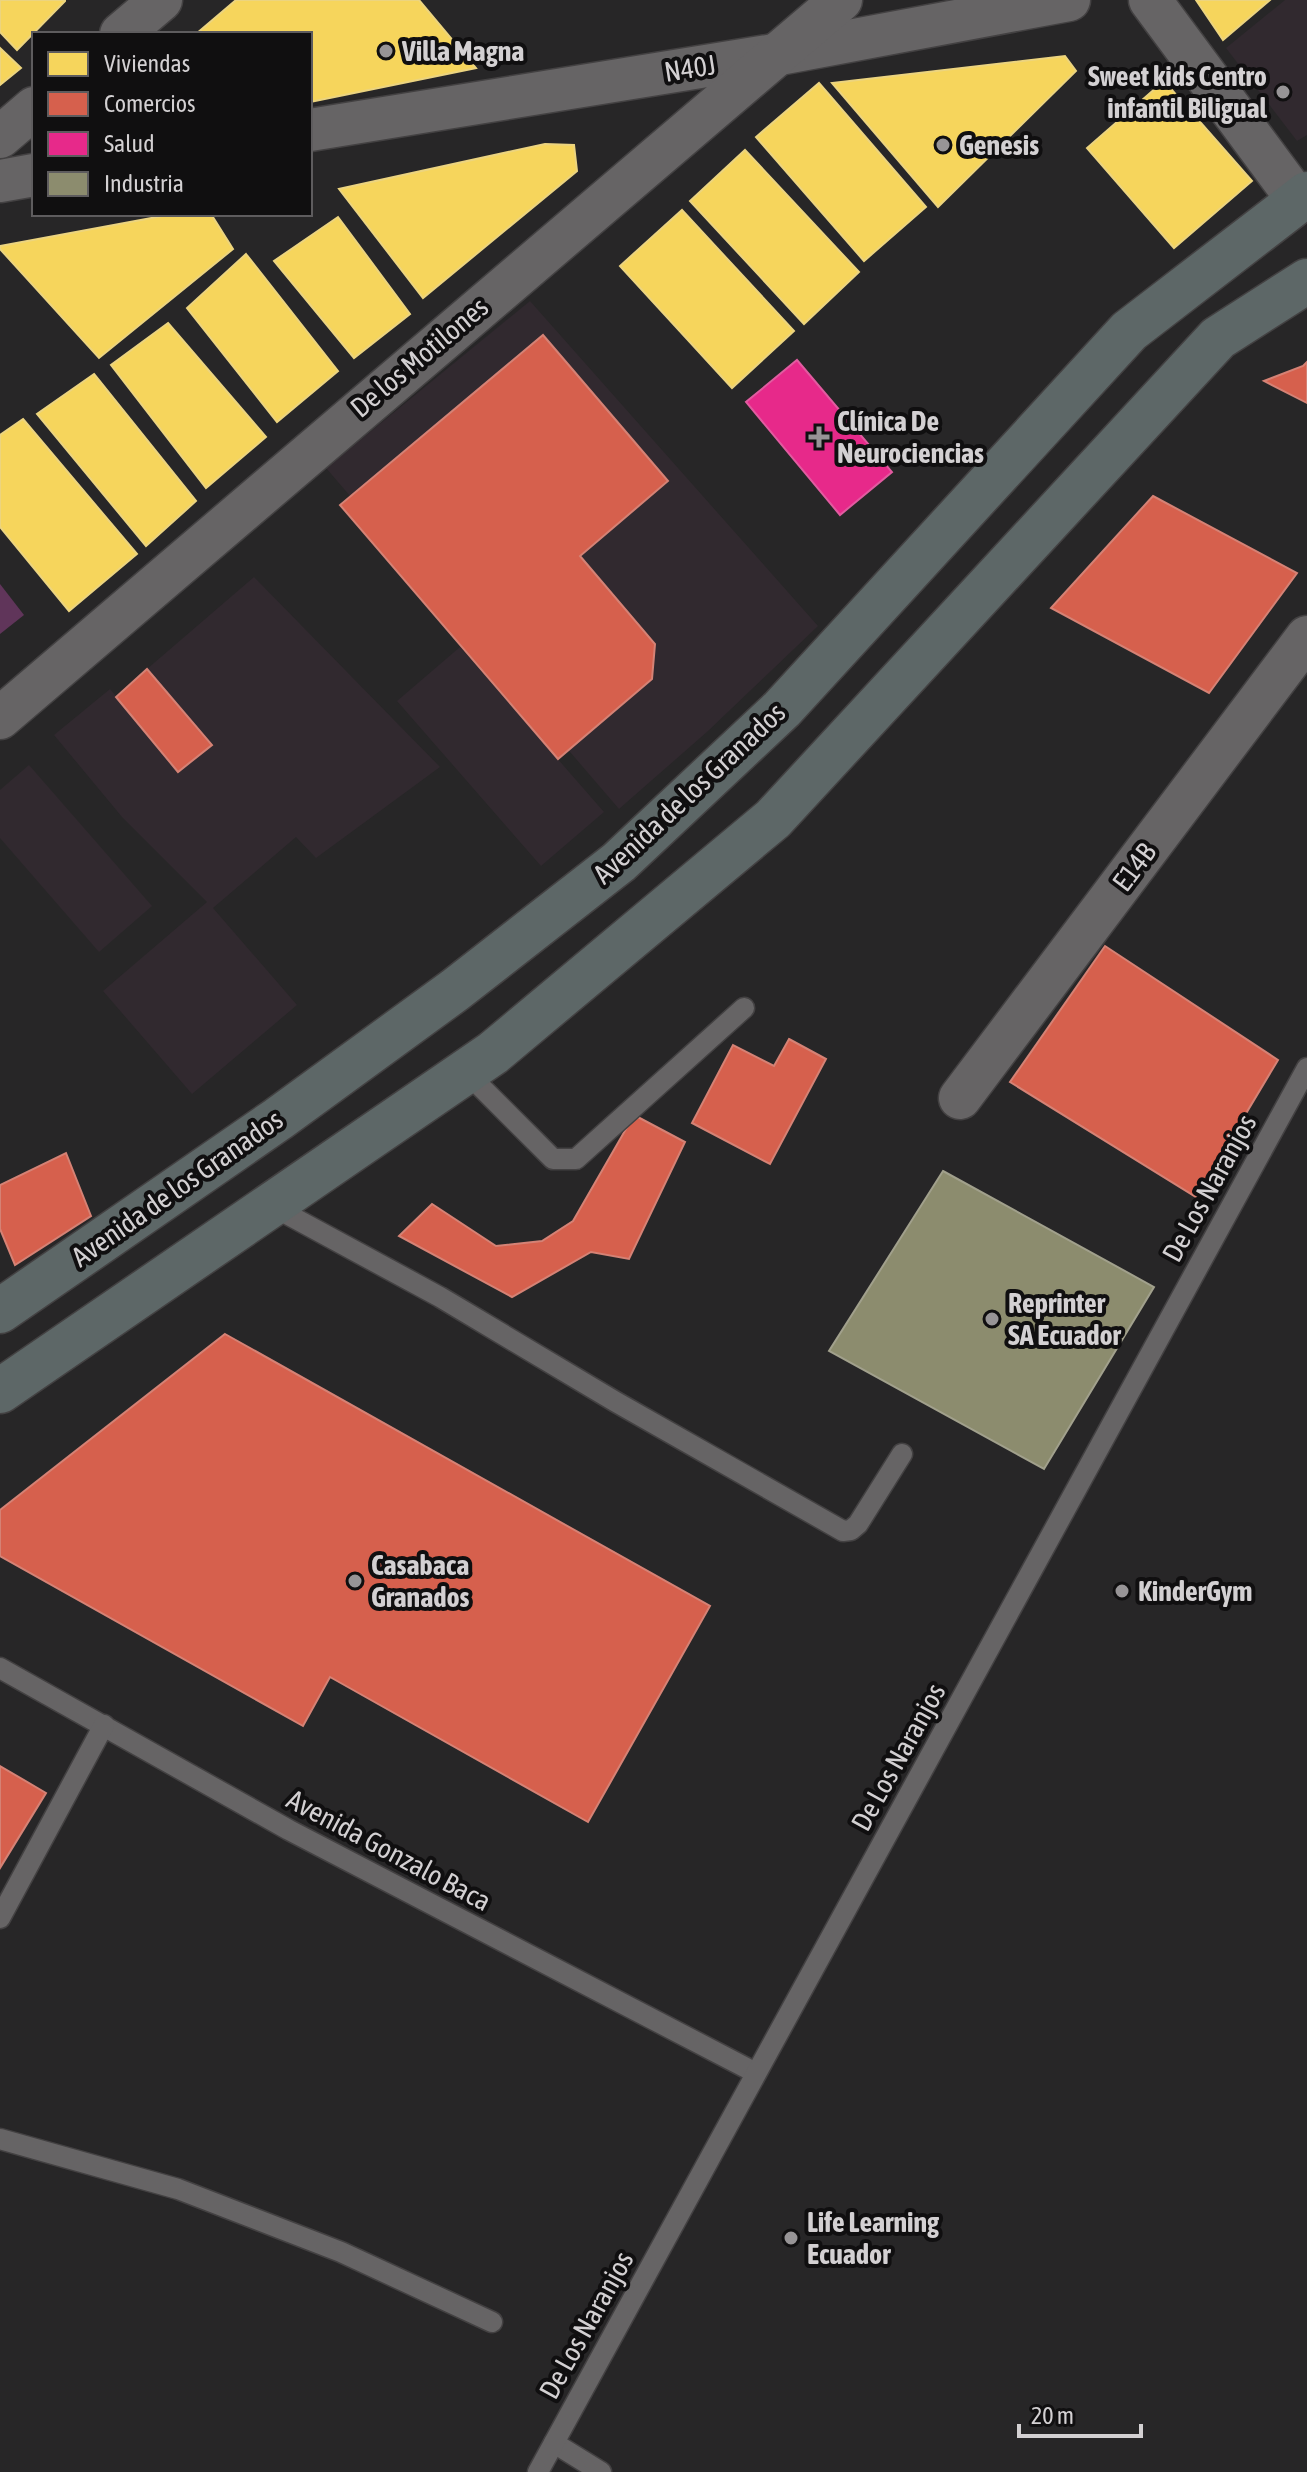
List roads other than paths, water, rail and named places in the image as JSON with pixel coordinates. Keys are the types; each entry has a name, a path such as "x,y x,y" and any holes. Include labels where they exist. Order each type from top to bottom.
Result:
{"main road":[{"name":"Avenida de los Granados","path":"0,1311 278,1119 455,990 619,862 782,709 1129,331 1302,197"},
{"path":"0,1391 493,1053 773,819 1218,338 1307,281"}],"street":[{"path":"123,32 161,0"},
{"name":"De los Motilones","path":"0,718 841,0"},
{"name":"N40J","path":"312,130 774,55 1069,0"},
{"path":"1150,0 1302,197"},
{"path":"0,137 32,110"},
{"path":"0,181 32,175"},
{"name":"E14B","path":"960,1098 1307,637"}],"lane":[{"path":"466,1072 553,1159 576,1159 744,1008"},
{"name":"De Los Naranjos","path":"538,2472 1307,1068"},
{"path":"272,1206 440,1297 616,1402 843,1531 851,1530 858,1524 902,1454"},
{"name":"Avenida Gonzalo Baca","path":"0,1668 289,1830 756,2073"},
{"path":"0,1918 104,1725"},
{"path":"0,2139 178,2189 341,2252 492,2322"},
{"path":"554,2443 601,2472"}],"place":[{"name":"Villa Magna","path":"386,51"},
{"name":"Sweet kids Centro infantil Biligual","path":"1283,92"},
{"name":"Genesis","path":"943,145"},
{"name":"Clínica De Neurociencias","path":"819,437"},
{"name":"Reprinter SA Ecuador","path":"992,1319"},
{"name":"Casabaca Granados","path":"355,1581"},
{"name":"KinderGym","path":"1122,1591"},
{"name":"Life Learning Ecuador","path":"791,2238"}]}
